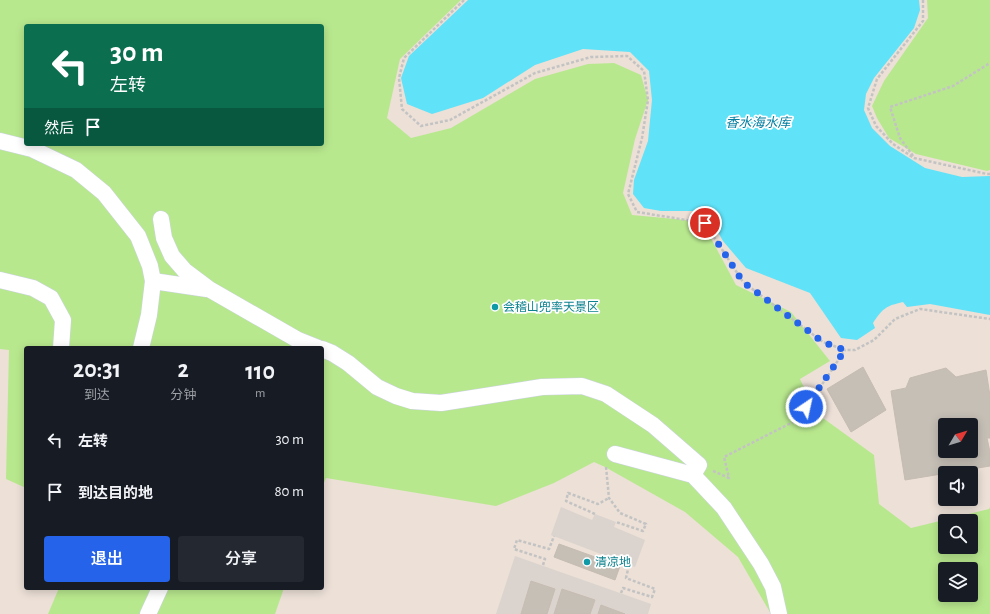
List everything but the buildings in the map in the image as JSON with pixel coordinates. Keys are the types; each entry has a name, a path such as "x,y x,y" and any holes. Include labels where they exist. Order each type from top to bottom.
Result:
{"lane":[{"path":"0,142 32,149 76,170 104,193 138,236 150,266 153,281 149,314 141,346"},
{"path":"161,219 164,238 172,256 185,271 209,289 298,340 313,346"},
{"path":"0,280 33,288 51,298 63,320 61,346"},
{"path":"153,281 209,289"},
{"path":"324,351 348,363 377,387 396,396 412,400 441,403 542,387 582,386 606,394 653,425 696,470 724,508 761,564 773,587 779,614"},
{"path":"615,454 696,470"},
{"path":"148,614 159,590"}],"path":[{"path":"464,0 404,58 398,78 402,109 421,126 450,120 535,73 591,57 627,56 644,72 648,100 642,138 628,194 637,212 705,223 743,282 823,342 845,350 855,350 874,340 895,319 920,309 990,318"},
{"path":"923,0 923,21 877,79 868,108 876,126 893,144 914,158 990,174"},
{"path":"914,158 900,138 890,106 953,86 990,63"},
{"path":"696,470 729,478 724,457 799,419 845,350"},
{"path":"605,467 609,498 620,513 646,524 643,531 616,522"},
{"path":"595,514 566,501 568,493 598,504 609,498"},
{"path":"543,565 545,560 514,549 517,540 549,549 554,536"},
{"path":"621,593 623,588 652,597 655,589 626,578 629,565"}],"green space":[{"path":"0,0 461,0 400,59 387,118 411,138 451,128 535,79 588,64 614,63 641,75 648,100 635,139 623,193 632,215 686,220 706,229 736,285 791,312 830,361 800,379 816,413 874,455 879,504 911,528 938,521 938,554 978,554 978,514 968,514 989,509 990,507 990,614 771,614 738,557 685,512 594,462 554,483 496,506 326,478 324,482 324,346 24,346 24,487 6,479 9,350 0,349"},
{"path":"927,0 990,0 990,170 987,171 916,154 889,138 877,118 872,106 884,81 928,18"},
{"path":"58,590 283,590 275,614 48,614"}],"shaded area":[{"path":"561,507 592,520 595,514 616,522 614,527 645,540 635,567 551,535"},
{"path":"515,556 651,604 648,614 625,614 601,605 598,614 590,614 595,600 563,589 554,614 547,614 555,589 532,581 521,614 496,614"}],"water":[{"name":"香水海水库","path":"468,0 919,0 920,10 914,28 874,78 866,94 864,110 872,128 890,146 925,168 962,177 990,176 990,315 930,304 907,307 903,302 885,308 873,323 875,328 857,340 841,338 810,293 746,268 723,241 710,218 693,211 661,211 644,208 633,194 634,180 648,141 652,100 649,71 630,52 583,49 535,65 483,98 432,114 407,104 401,78 409,56"}],"place":[{"name":"会稽山兜率天景区","path":"495,307"},
{"name":"清凉地","path":"587,562"}],"route":[{"path":"705,223 743,282 823,342 845,350 806,407"}]}
